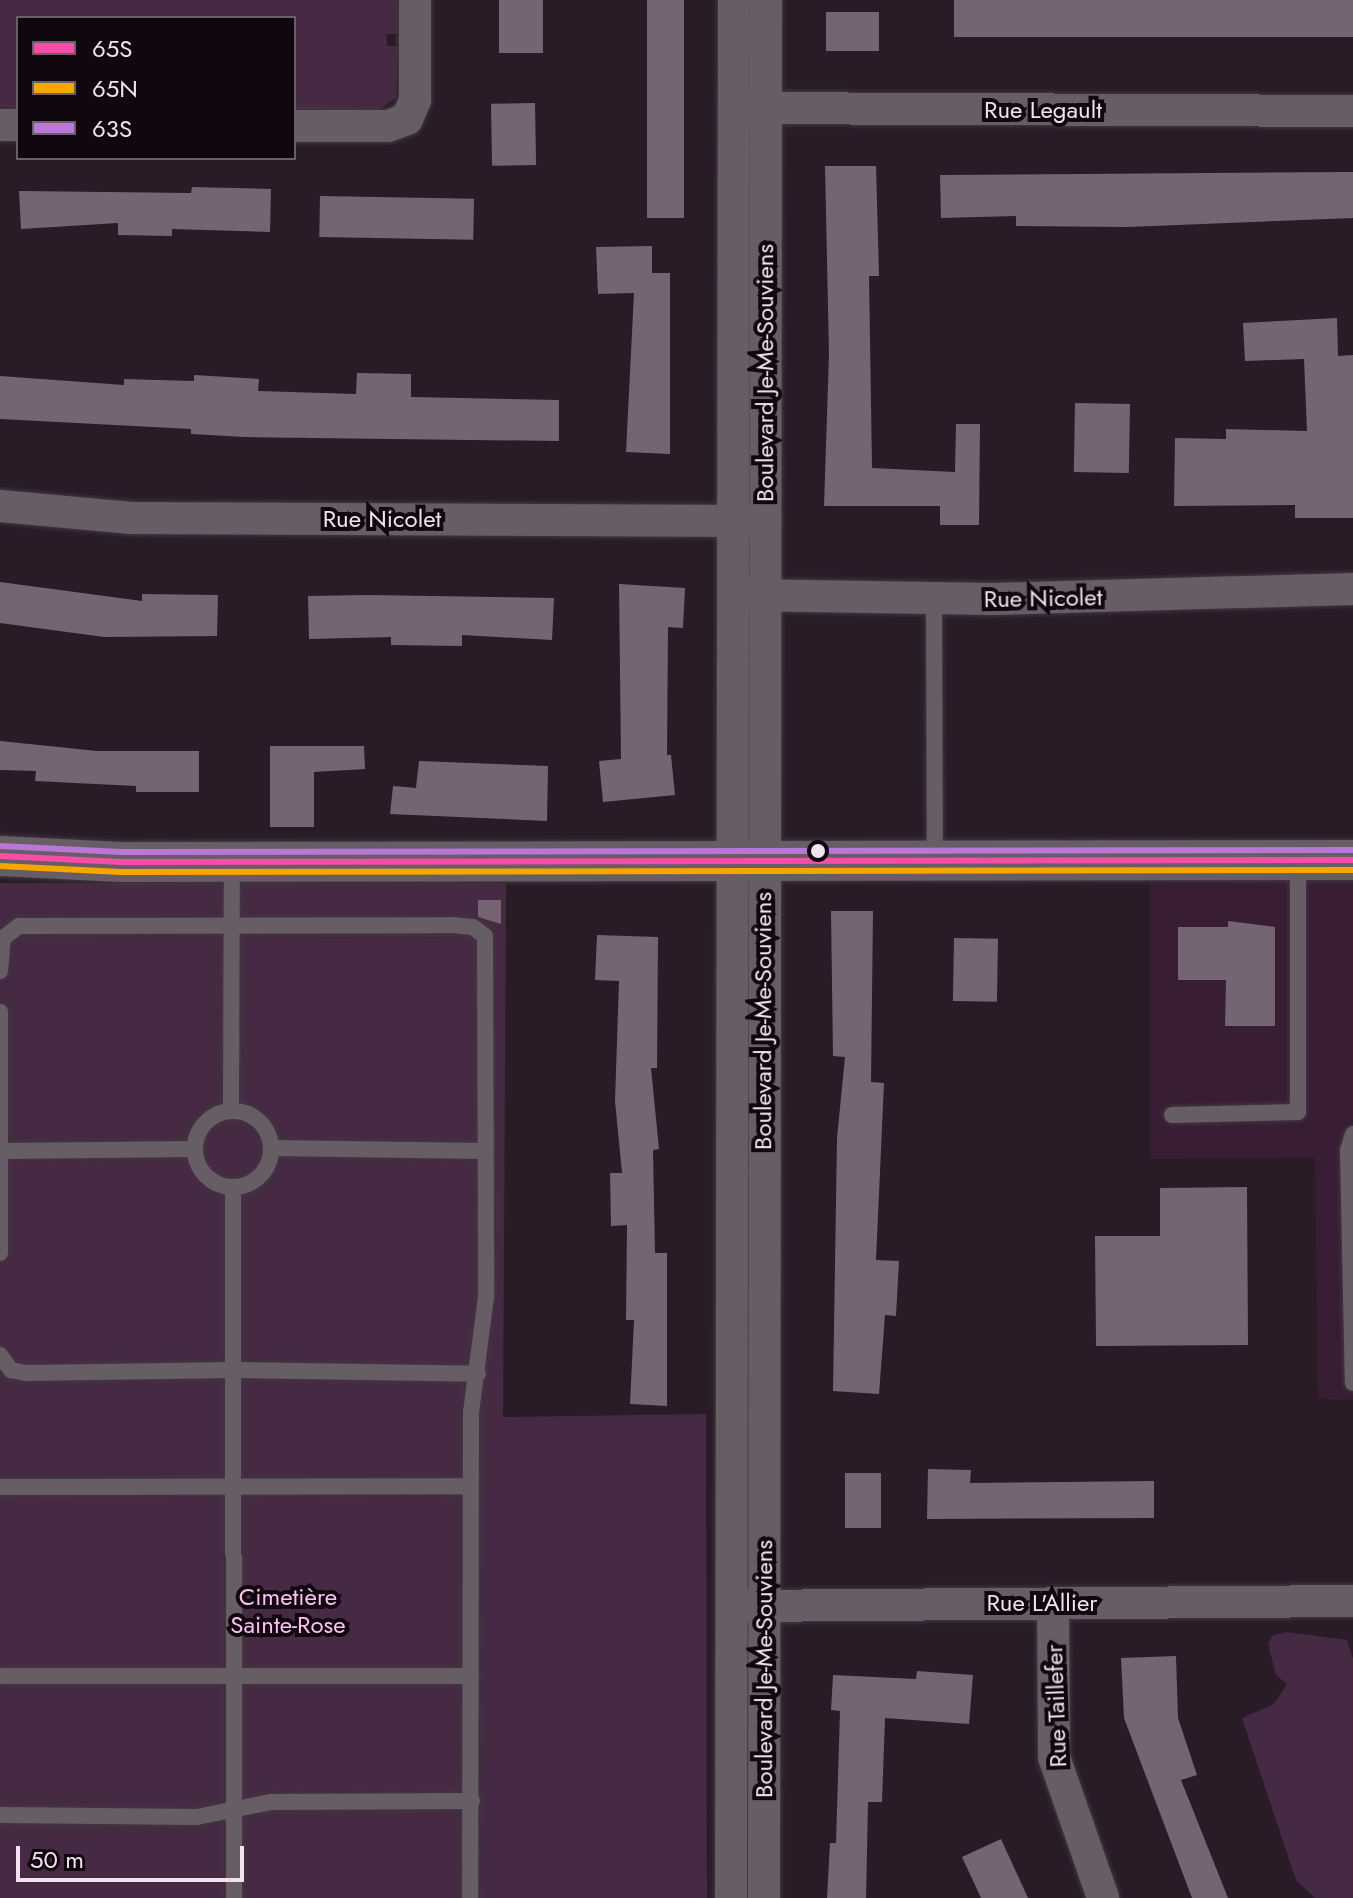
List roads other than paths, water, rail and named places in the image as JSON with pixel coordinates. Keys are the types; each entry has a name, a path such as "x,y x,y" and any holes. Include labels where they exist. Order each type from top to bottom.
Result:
{"street":[{"path":"296,126 388,126 407,119 415,100 415,0"},
{"name":"Boulevard Je-Me-Souviens","path":"731,1898 731,1606 747,862 765,595 748,521 734,108 734,0"},
{"name":"Boulevard Je-Me-Souviens","path":"764,1898 764,1605 747,862 733,595 748,521 766,108 766,0"},
{"name":"Rue Legault","path":"734,108 1353,111"},
{"name":"Rue Nicolet","path":"0,506 154,519 748,521"},
{"name":"Rue Nicolet","path":"733,595 934,599 1353,589"},
{"path":"0,856 232,862 1353,860"},
{"name":"Rue L'Allier","path":"731,1606 1353,1601"},
{"name":"Rue Taillefer","path":"1053,1603 1054,1757 1103,1898"}],"lane":[{"path":"934,599 935,861"},
{"path":"1172,1115 1298,1112 1298,860"},
{"path":"231,1110 232,862"},
{"path":"0,971 3,938 14,927 232,923 466,926 481,932 487,943 486,1297 471,1413 470,1898"},
{"path":"0,1012 0,1253"},
{"path":"231,1110 257,1119 271,1148 259,1177 233,1187 203,1173 194,1149 206,1122 231,1110"},
{"path":"1353,1134 1348,1150 1353,1383"},
{"path":"271,1148 485,1151"},
{"path":"0,1151 194,1149"},
{"path":"233,1187 234,1898"},
{"path":"0,1355 11,1370 27,1373 234,1370 478,1374"},
{"path":"0,1487 470,1486"},
{"path":"0,1676 471,1676"},
{"path":"0,1815 197,1817 271,1802 472,1801"}],"park label":[{"name":"Cimetière Sainte-Rose","path":"288,1611"}]}
